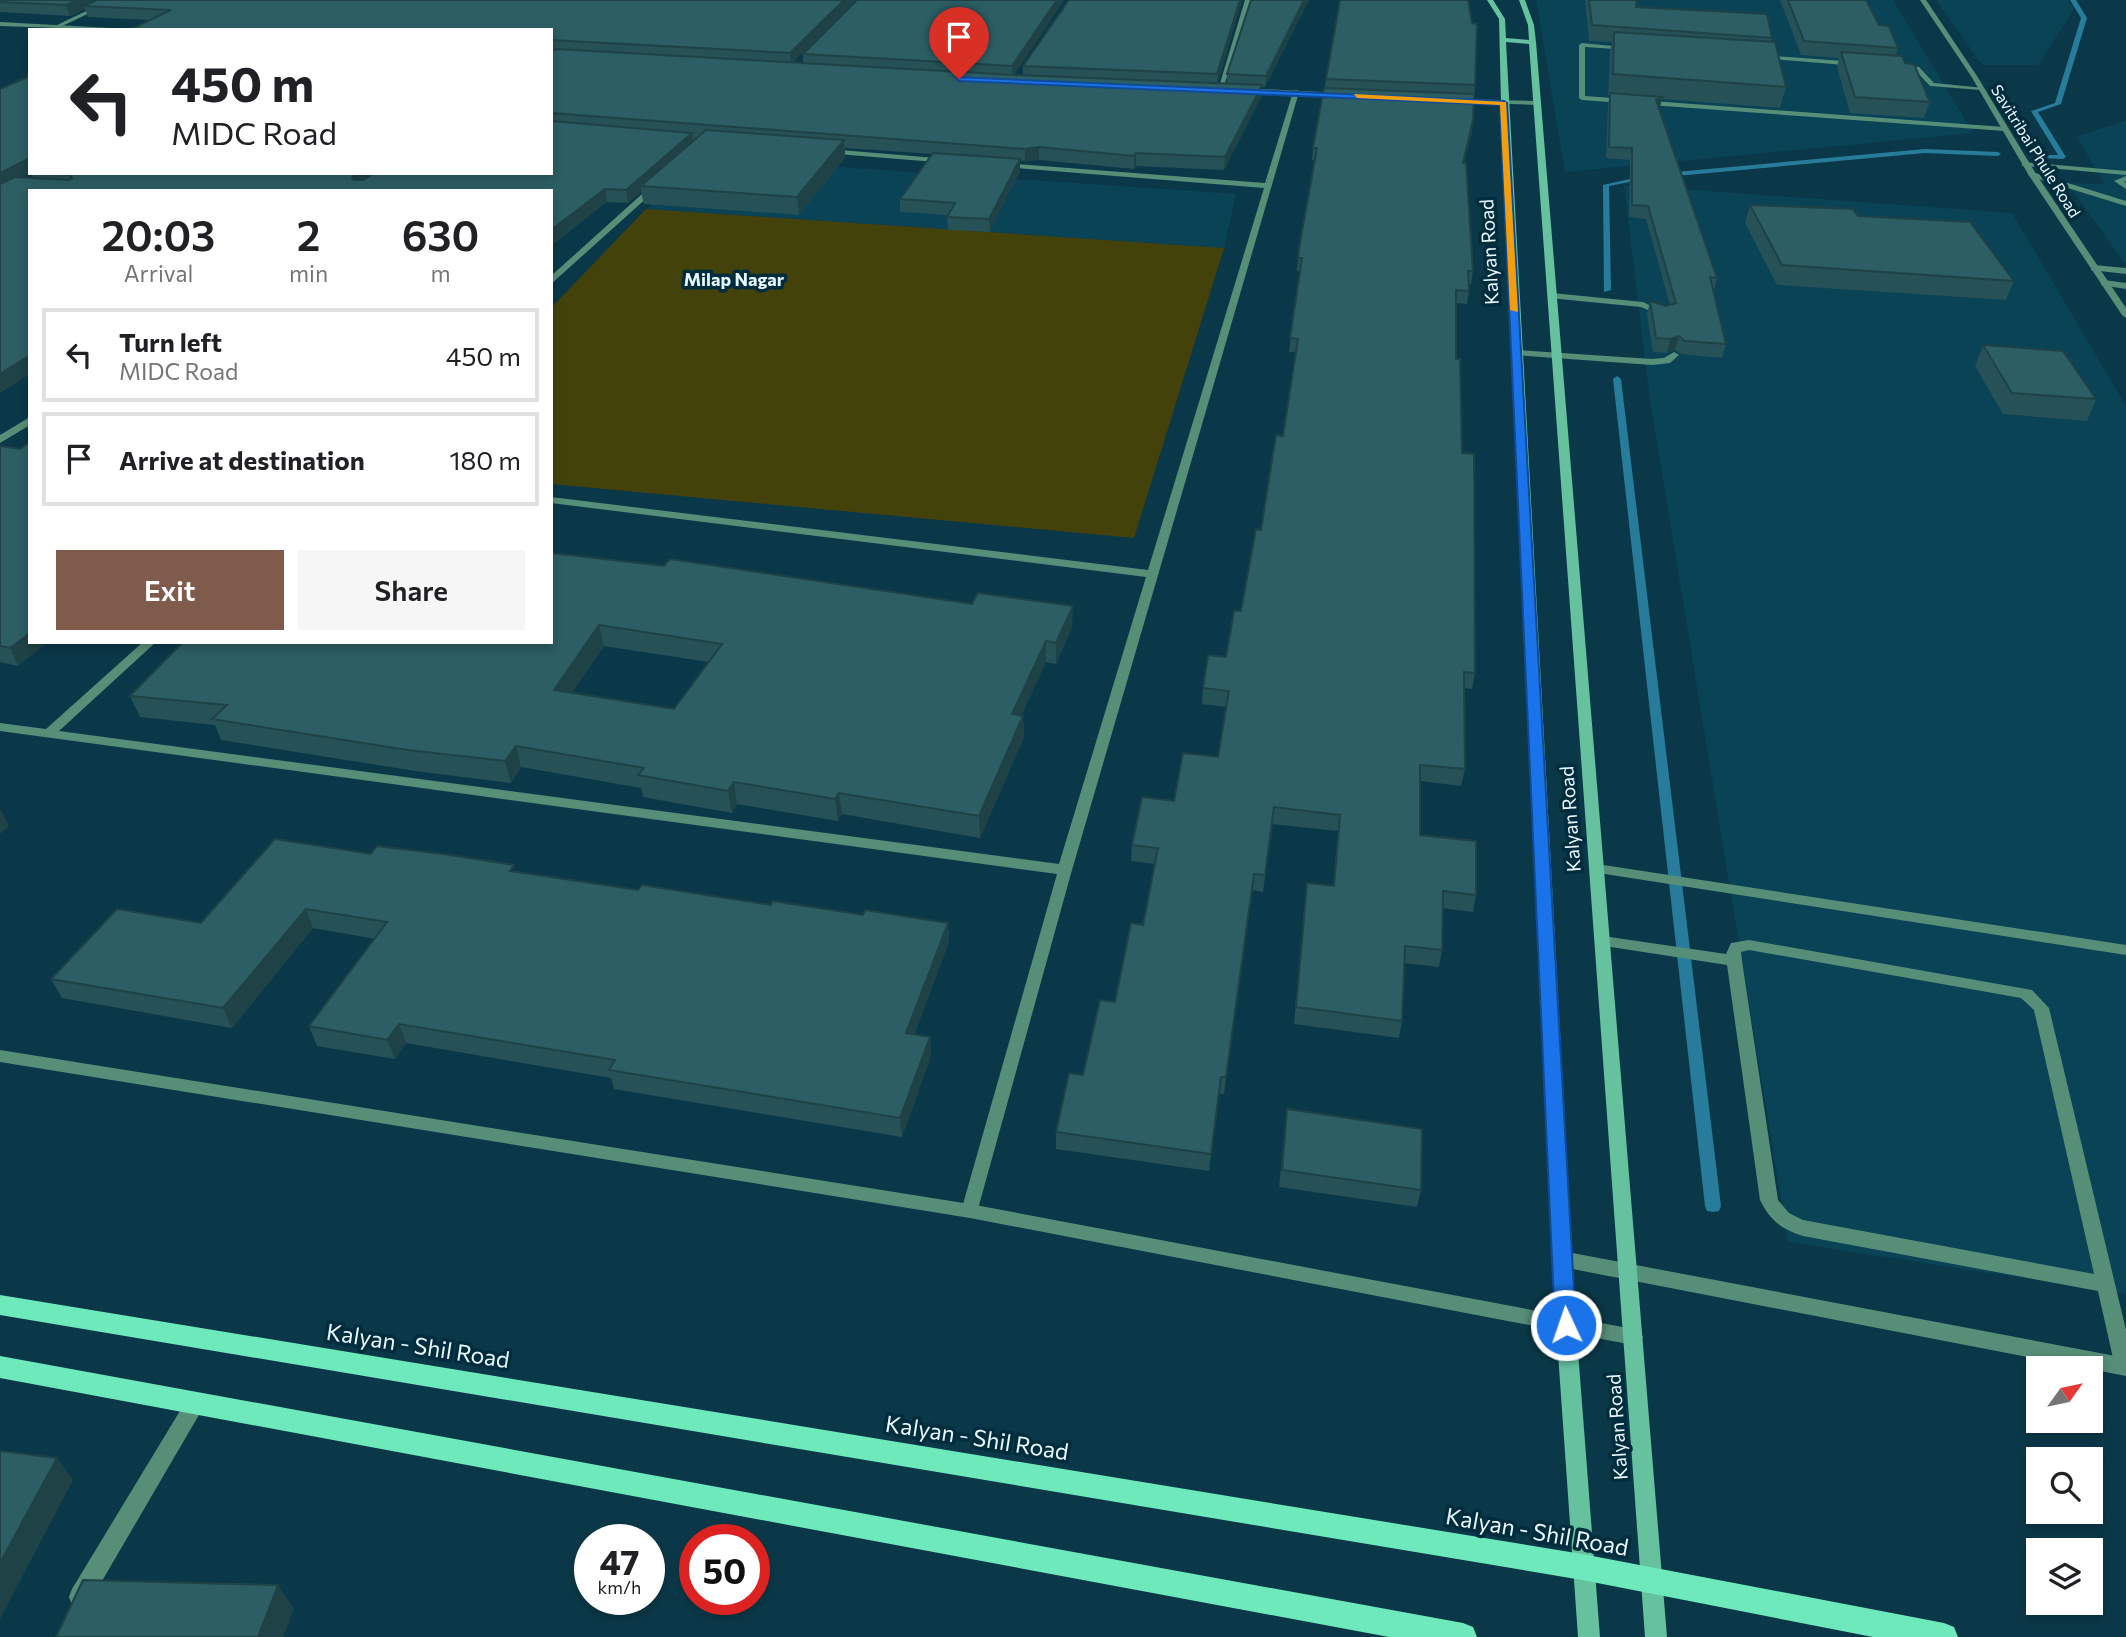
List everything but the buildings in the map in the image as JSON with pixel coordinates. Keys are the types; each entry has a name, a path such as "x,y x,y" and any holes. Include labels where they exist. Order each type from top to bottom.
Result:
{"main road":[{"name":"Kalyan Road","path":"1490,0 1502,19 1562,1259 1589,1637"},
{"name":"Kalyan Road","path":"1522,0 1531,26 1533,42 1656,1637"},
{"path":"1502,40 1533,42"},
{"name":"Kalyan - Shil Road","path":"0,1305 1582,1567 1944,1637"},
{"path":"0,1367 1454,1636"}],"street":[{"path":"56,27 114,0"},
{"path":"1220,89 1248,0"},
{"name":"Savitribai Phule Road","path":"1923,0 2025,164 2126,316"},
{"path":"0,24 74,28"},
{"path":"1636,48 1582,45 1582,98 2004,129"},
{"path":"1756,57 1864,65"},
{"path":"1890,66 1917,68 1932,85 1980,88"},
{"path":"1206,89 1351,95"},
{"path":"970,1211 1065,870 1296,92"},
{"path":"1448,100 1537,103"},
{"path":"816,150 953,161"},
{"path":"994,164 1268,186"},
{"path":"2025,164 2126,176"},
{"path":"2032,174 2126,204"},
{"path":"2126,176 2118,181 2126,187"},
{"path":"553,279 665,178"},
{"path":"2094,268 2126,271"},
{"path":"2104,283 2126,286"},
{"path":"1552,296 1643,305 1664,314"},
{"path":"1517,353 1661,362 1674,355"},
{"path":"0,440 28,421"},
{"path":"553,500 1153,574"},
{"path":"49,733 148,644"},
{"path":"0,727 1065,870"},
{"path":"1597,869 2126,950"},
{"path":"1603,941 1734,961"},
{"path":"1562,1259 2125,1367 2041,1008 2035,1000 2015,991 1749,945 1736,947 1733,952 1769,1200 1773,1210 1790,1224 1803,1228 2105,1284"},
{"path":"0,1056 970,1211 1633,1338"},
{"path":"70,1614 196,1402"}],"shaded area":[{"path":"1536,0 1893,0 1973,133 1565,172"},
{"path":"1936,0 2067,0 2074,9 2038,65 1982,65"},
{"path":"2126,120 2126,265 2067,183 2105,184 2077,137"},
{"path":"706,158 1236,194 1224,248 647,209"},
{"path":"1624,185 2012,213 2126,406 2126,1294 1788,1242 1650,400"},
{"path":"646,209 1224,248 1134,538 553,484 553,306"}],"waterway":[{"path":"2040,156 2063,157 2034,111 2058,104 2084,18 2073,0"},
{"path":"1665,175 1925,151 1998,154"},
{"path":"1607,290 1606,185 1643,178"},
{"path":"1617,379 1713,1206"}],"slow traffic":[{"path":"1357,96 1504,103 1515,310"}],"district":[{"name":"Milap Nagar","path":"734,280"}],"route":[{"path":"959,79 1504,103 1566,1325"}]}
